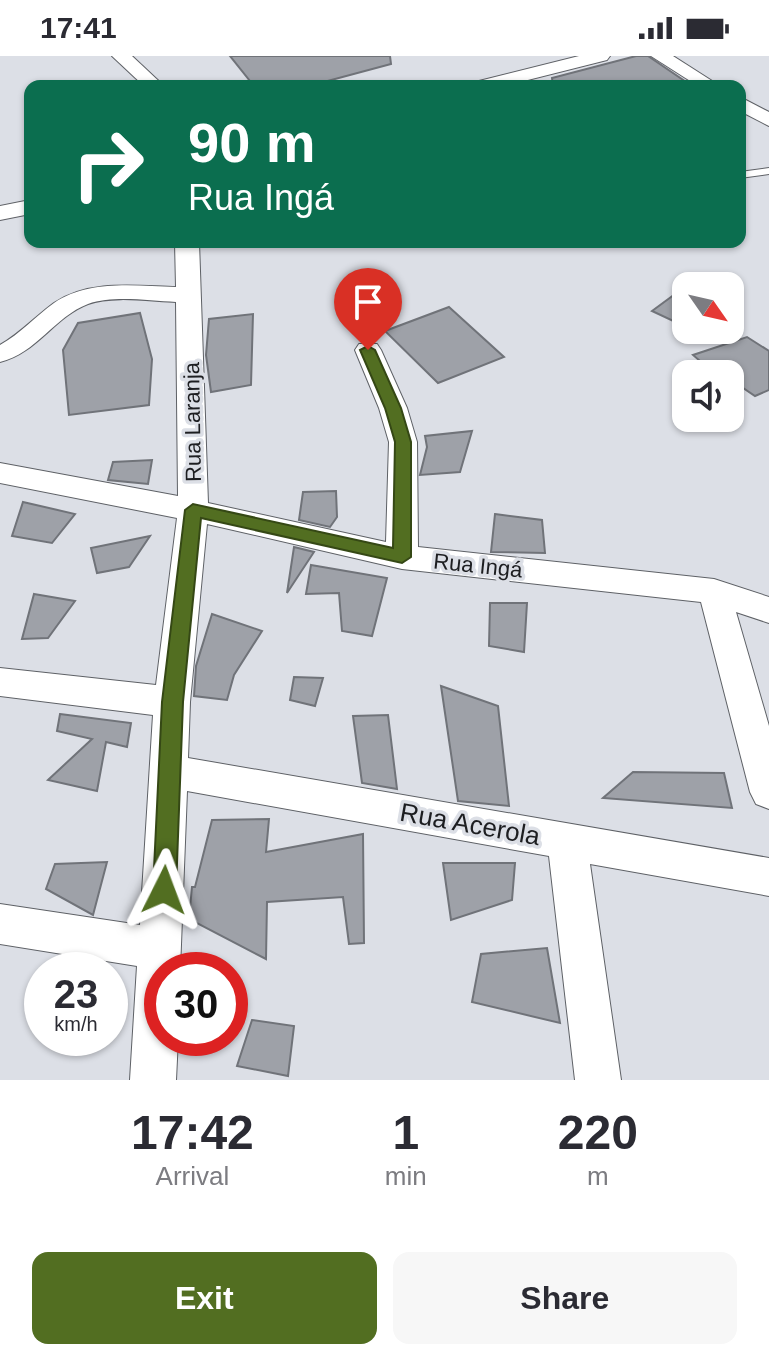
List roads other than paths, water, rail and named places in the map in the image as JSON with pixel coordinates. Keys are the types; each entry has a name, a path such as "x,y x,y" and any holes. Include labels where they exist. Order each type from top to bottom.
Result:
{"street":[{"path":"121,56 148,80"},
{"path":"506,80 601,56"},
{"path":"660,56 701,80"},
{"path":"746,107 769,120"},
{"path":"0,213 24,208"},
{"name":"Rua Laranja","path":"153,1080 171,772 172,702 193,510 187,248"},
{"path":"0,354 22,344 80,298 190,295"},
{"path":"368,350 393,408 403,442 402,557"},
{"name":"Rua Ingá","path":"0,473 193,510 402,557 714,591 769,610"},
{"path":"714,591 769,792"},
{"path":"0,682 172,702"},
{"name":"Rua Acerola","path":"171,772 769,877"},
{"path":"567,841 598,1080"},
{"path":"0,924 161,949"}],"lane":[{"path":"746,174 769,171"}]}
